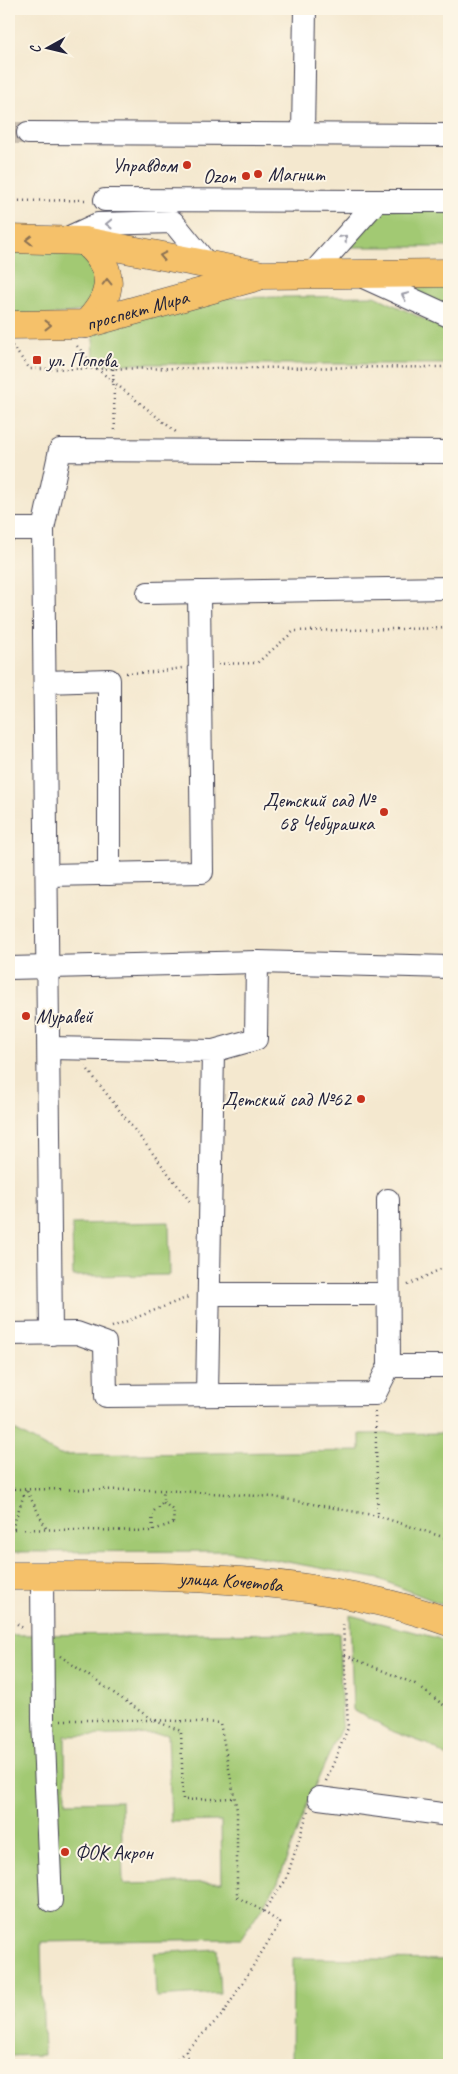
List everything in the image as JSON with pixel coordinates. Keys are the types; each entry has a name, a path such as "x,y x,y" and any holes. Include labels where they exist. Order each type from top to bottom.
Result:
{"main road":[{"name":"проспект Мира","path":"9,239 74,240 262,275 449,273"},
{"path":"74,240 96,251 103,262 109,283 101,307 86,324"},
{"name":"проспект Мира","path":"12,340 86,324 262,275"},
{"name":"улица Кочетова","path":"9,1576 170,1578 304,1587 413,1609 449,1622"}],"street":[{"path":"303,134 305,9"},
{"path":"28,133 449,135"},
{"path":"105,200 449,201"},
{"path":"312,274 377,200"},
{"path":"356,274 449,316"},
{"path":"51,1334 44,529 60,450 449,452"},
{"path":"9,529 44,529"},
{"path":"148,593 449,588"},
{"path":"47,875 202,872 199,592"},
{"path":"45,682 109,680 109,874"},
{"path":"49,1048 213,1051 256,1039 257,962"},
{"path":"9,968 48,969 257,962 449,967"},
{"path":"207,1395 213,1051"},
{"path":"9,1334 77,1333 104,1343 106,1396 375,1394 389,1366 388,1200"},
{"path":"209,1294 388,1294"},
{"path":"389,1366 449,1366"},
{"path":"42,1576 43,1720 51,1901"},
{"path":"319,1798 449,1815"}],"path":[{"path":"9,201 105,200"},
{"path":"12,340 30,369 449,367"},
{"path":"68,346 77,346 96,368 199,450"},
{"path":"113,368 116,450"},
{"path":"109,680 117,673 155,672 200,665 257,663 294,631 449,628"},
{"path":"71,1049 210,1227"},
{"path":"388,1294 449,1265"},
{"path":"88,1337 192,1295 209,1294"},
{"path":"375,1394 378,1516"},
{"path":"9,1489 163,1490 274,1497 378,1516 449,1539"},
{"path":"26,1489 10,1529 153,1531 173,1523 174,1512 164,1502 163,1490"},
{"path":"26,1489 46,1529"},
{"path":"153,1531 152,1513 164,1502"},
{"path":"9,1618 42,1644 153,1720 181,1731 183,1800 235,1798"},
{"path":"263,1911 286,1880 309,1807 319,1798 348,1728 344,1623"},
{"path":"345,1655 415,1684 449,1709"},
{"path":"43,1720 153,1720 220,1723 237,1810 237,1897 280,1923 222,2014 171,2065"},
{"path":"186,2051 190,2065"}],"green space":[{"path":"381,209 449,209 449,247 345,247"},
{"path":"9,248 76,248 98,271 90,310 9,320"},
{"path":"449,286 449,309 398,287"},
{"path":"375,296 449,331 449,364 94,364 93,332 199,298"},
{"path":"169,1222 170,1275 73,1276 72,1224"},
{"path":"9,1427 60,1455 360,1451 360,1434 449,1433 449,1607 379,1579 228,1551 9,1552"},
{"path":"350,1615 437,1638 449,1644 449,1758 429,1745 389,1730 353,1710"},
{"name":"ФОК Акрон","path":"339,1633 342,1726 310,1797 278,1882 241,1939 41,1942 44,2055 9,2056 9,1635","holes":["168,1734 171,1822 221,1821 222,1882 123,1884 121,1801 66,1802 65,1736"]},
{"path":"217,1949 220,1993 156,1997 154,1953"},
{"path":"293,1958 449,1960 449,2065 292,2065"}],"tunnel":[{"path":"9,133 28,133"}],"place":[{"name":"Управдом","path":"187,165"},
{"name":"Магнит","path":"258,174"},
{"name":"Ozon","path":"246,176"},
{"name":"ул. Попова","path":"37,360"},
{"name":"Детский сад № 68 Чебурашка","path":"384,812"},
{"name":"Муравей","path":"26,1016"},
{"name":"Детский сад №62","path":"361,1099"},
{"name":"ФОК Акрон","path":"65,1852"}]}
